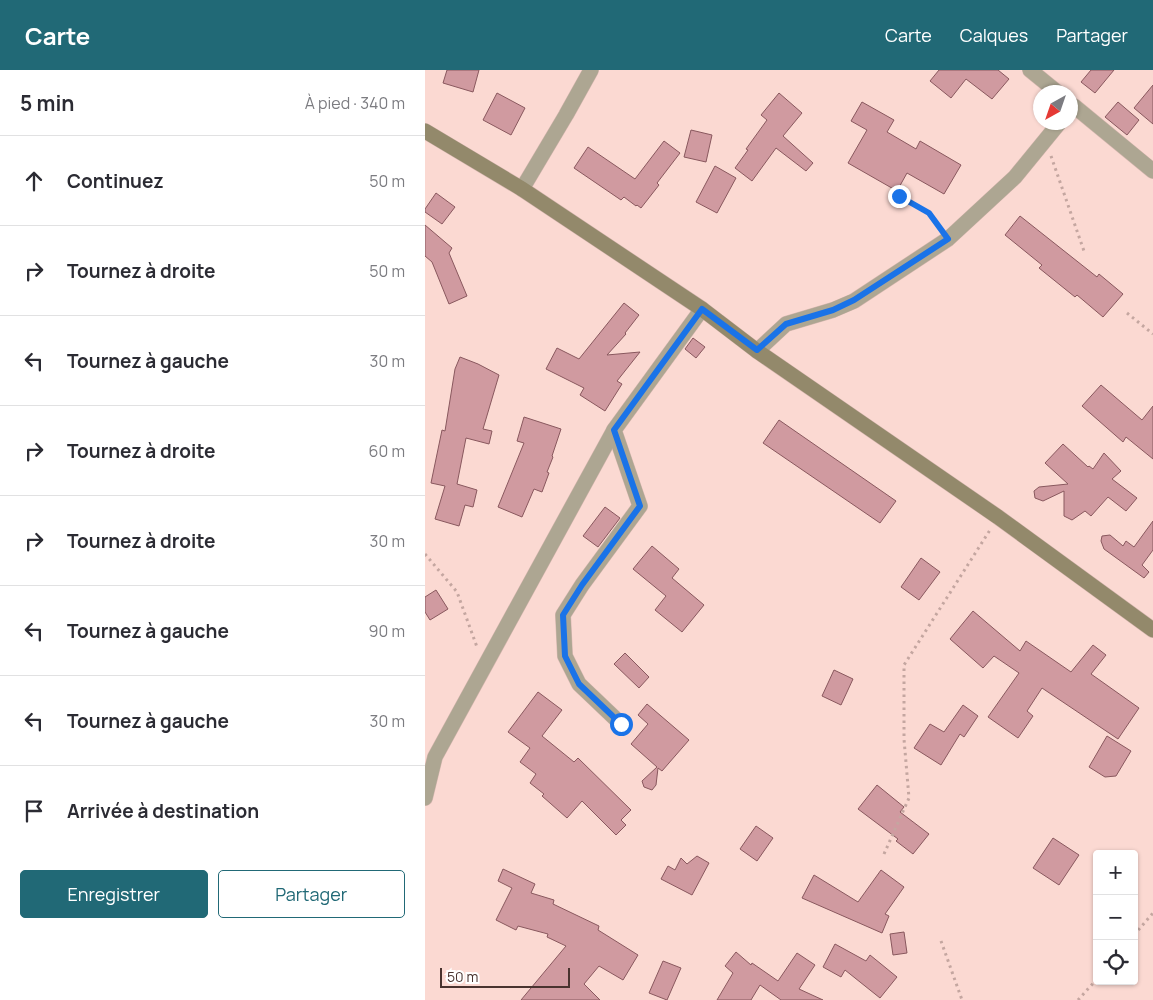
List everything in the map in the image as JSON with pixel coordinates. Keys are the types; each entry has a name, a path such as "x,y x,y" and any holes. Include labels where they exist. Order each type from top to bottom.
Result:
{"main road":[{"path":"425,131 522,189 702,309 757,350 998,517 1153,630"}],"street":[{"path":"522,189 591,70"},
{"path":"1030,70 1048,85"},
{"path":"1078,112 1153,172"},
{"path":"757,350 786,324 833,310 854,300 948,239 1015,177 1053,130"},
{"path":"425,798 435,757 614,430 702,309"},
{"path":"614,430 640,506 582,585 563,615 565,656 579,684 621,724"}],"path":[{"path":"1046,139 1085,254"},
{"path":"899,196 929,213 948,239"},
{"path":"1127,313 1153,334"},
{"path":"884,854 909,798 904,739 904,664 998,517"},
{"path":"425,554 457,592 471,633 486,666"},
{"path":"1138,930 1153,913"},
{"path":"941,941 962,1000"},
{"path":"1078,1000 1093,983"}],"building":[{"path":"447,70 479,70 473,92 443,83"},
{"path":"939,70 998,70 1009,79 992,99 966,79 951,98 930,81"},
{"path":"1091,70 1114,70 1095,93 1081,82"},
{"path":"1153,85 1153,124 1134,108"},
{"path":"497,93 525,108 511,135 483,120"},
{"path":"779,93 802,113 783,136 813,163 806,171 776,148 752,181 735,168 767,120 761,115"},
{"path":"862,102 894,120 887,132 916,149 920,141 961,165 944,194 907,173 897,191 848,163 867,130 851,121"},
{"path":"1118,102 1139,120 1127,135 1105,117"},
{"path":"691,130 712,135 706,162 684,157"},
{"path":"664,141 680,153 641,208 624,197 621,200 574,168 588,147 635,179"},
{"path":"715,166 736,178 717,213 696,202"},
{"path":"436,193 455,207 442,224 425,212 425,209"},
{"path":"1020,216 1097,277 1099,274 1123,294 1103,317 1077,295 1075,297 1039,268 1042,265 1005,235"},
{"path":"425,225 452,248 449,253 467,296 449,304 432,262 425,256"},
{"path":"624,303 639,315 626,334 607,355 640,352 617,381 622,384 605,411 580,395 584,388 546,369 557,348 579,359"},
{"path":"693,338 705,347 696,358 685,349"},
{"path":"460,357 499,375 483,429 492,431 489,444 466,438 457,484 477,490 473,507 465,505 459,526 435,519 445,486 431,483 442,430 445,431 455,369"},
{"path":"1101,385 1142,420 1153,406 1153,459 1126,437 1123,442 1082,406"},
{"path":"524,417 561,429 542,492 534,489 522,517 498,507 524,443 517,441"},
{"path":"779,420 896,501 880,523 763,443"},
{"path":"1063,444 1088,467 1093,469 1104,453 1121,471 1112,479 1137,498 1126,511 1108,497 1091,516 1085,511 1072,520 1064,516 1064,491 1043,501 1035,498 1034,491 1039,487 1068,484 1045,463"},
{"path":"605,507 620,518 598,547 583,536"},
{"path":"1153,521 1153,550 1142,565 1149,572 1144,578 1104,549 1101,541 1102,536 1110,535 1123,546 1126,541 1134,547"},
{"path":"652,546 679,569 672,578 704,605 682,632 655,610 666,596 633,569"},
{"path":"921,558 940,572 919,600 901,587"},
{"path":"436,590 448,609 430,620 425,612 425,597"},
{"path":"973,611 1020,651 1026,641 1071,672 1093,645 1106,655 1091,674 1139,708 1118,739 1042,688 1027,711 1033,716 1018,738 988,717 1019,673 994,656 983,668 950,639"},
{"path":"625,653 649,677 639,688 614,664"},
{"path":"834,670 853,679 841,705 822,696"},
{"path":"538,692 562,710 542,736 574,762 578,758 631,810 621,820 626,825 616,835 582,801 567,818 542,796 544,794 530,783 536,774 520,762 530,748 508,732"},
{"path":"647,704 689,740 662,771 658,768 656,785 652,790 644,787 642,781 657,767 631,744 648,724 638,715"},
{"path":"963,705 978,716 964,737 960,734 941,765 914,748 930,724 944,732"},
{"path":"1107,736 1131,751 1116,776 1105,777 1089,767"},
{"path":"877,785 904,807 900,812 929,834 913,854 896,841 898,839 858,809"},
{"path":"756,826 773,838 757,861 740,849"},
{"path":"1053,838 1079,855 1059,885 1033,868"},
{"path":"697,856 709,863 692,895 661,879 668,866 675,870 681,858 687,864"},
{"path":"503,869 535,884 531,893 554,900 553,904 599,926 598,930 638,955 623,980 599,966 584,984 600,1000 521,1000 566,946 547,937 548,934 518,926 516,930 496,920 512,888 498,881"},
{"path":"881,870 904,887 885,914 889,916 882,933 802,898 814,875 858,902"},
{"path":"904,932 907,953 893,955 890,934"},
{"path":"835,944 866,961 870,955 897,977 880,998 845,970 841,977 823,967"},
{"path":"736,952 751,965 752,963 778,981 797,953 815,965 799,989 823,1000 781,1000 760,985 751,1000 717,1000 733,973 725,966"},
{"path":"663,961 681,968 667,1000 649,993"}],"route":[{"path":"621,724 579,684 565,656 563,615 582,585 640,506 614,430 702,309 757,350 786,324 833,310 854,300 948,239 929,213 899,196"}]}
